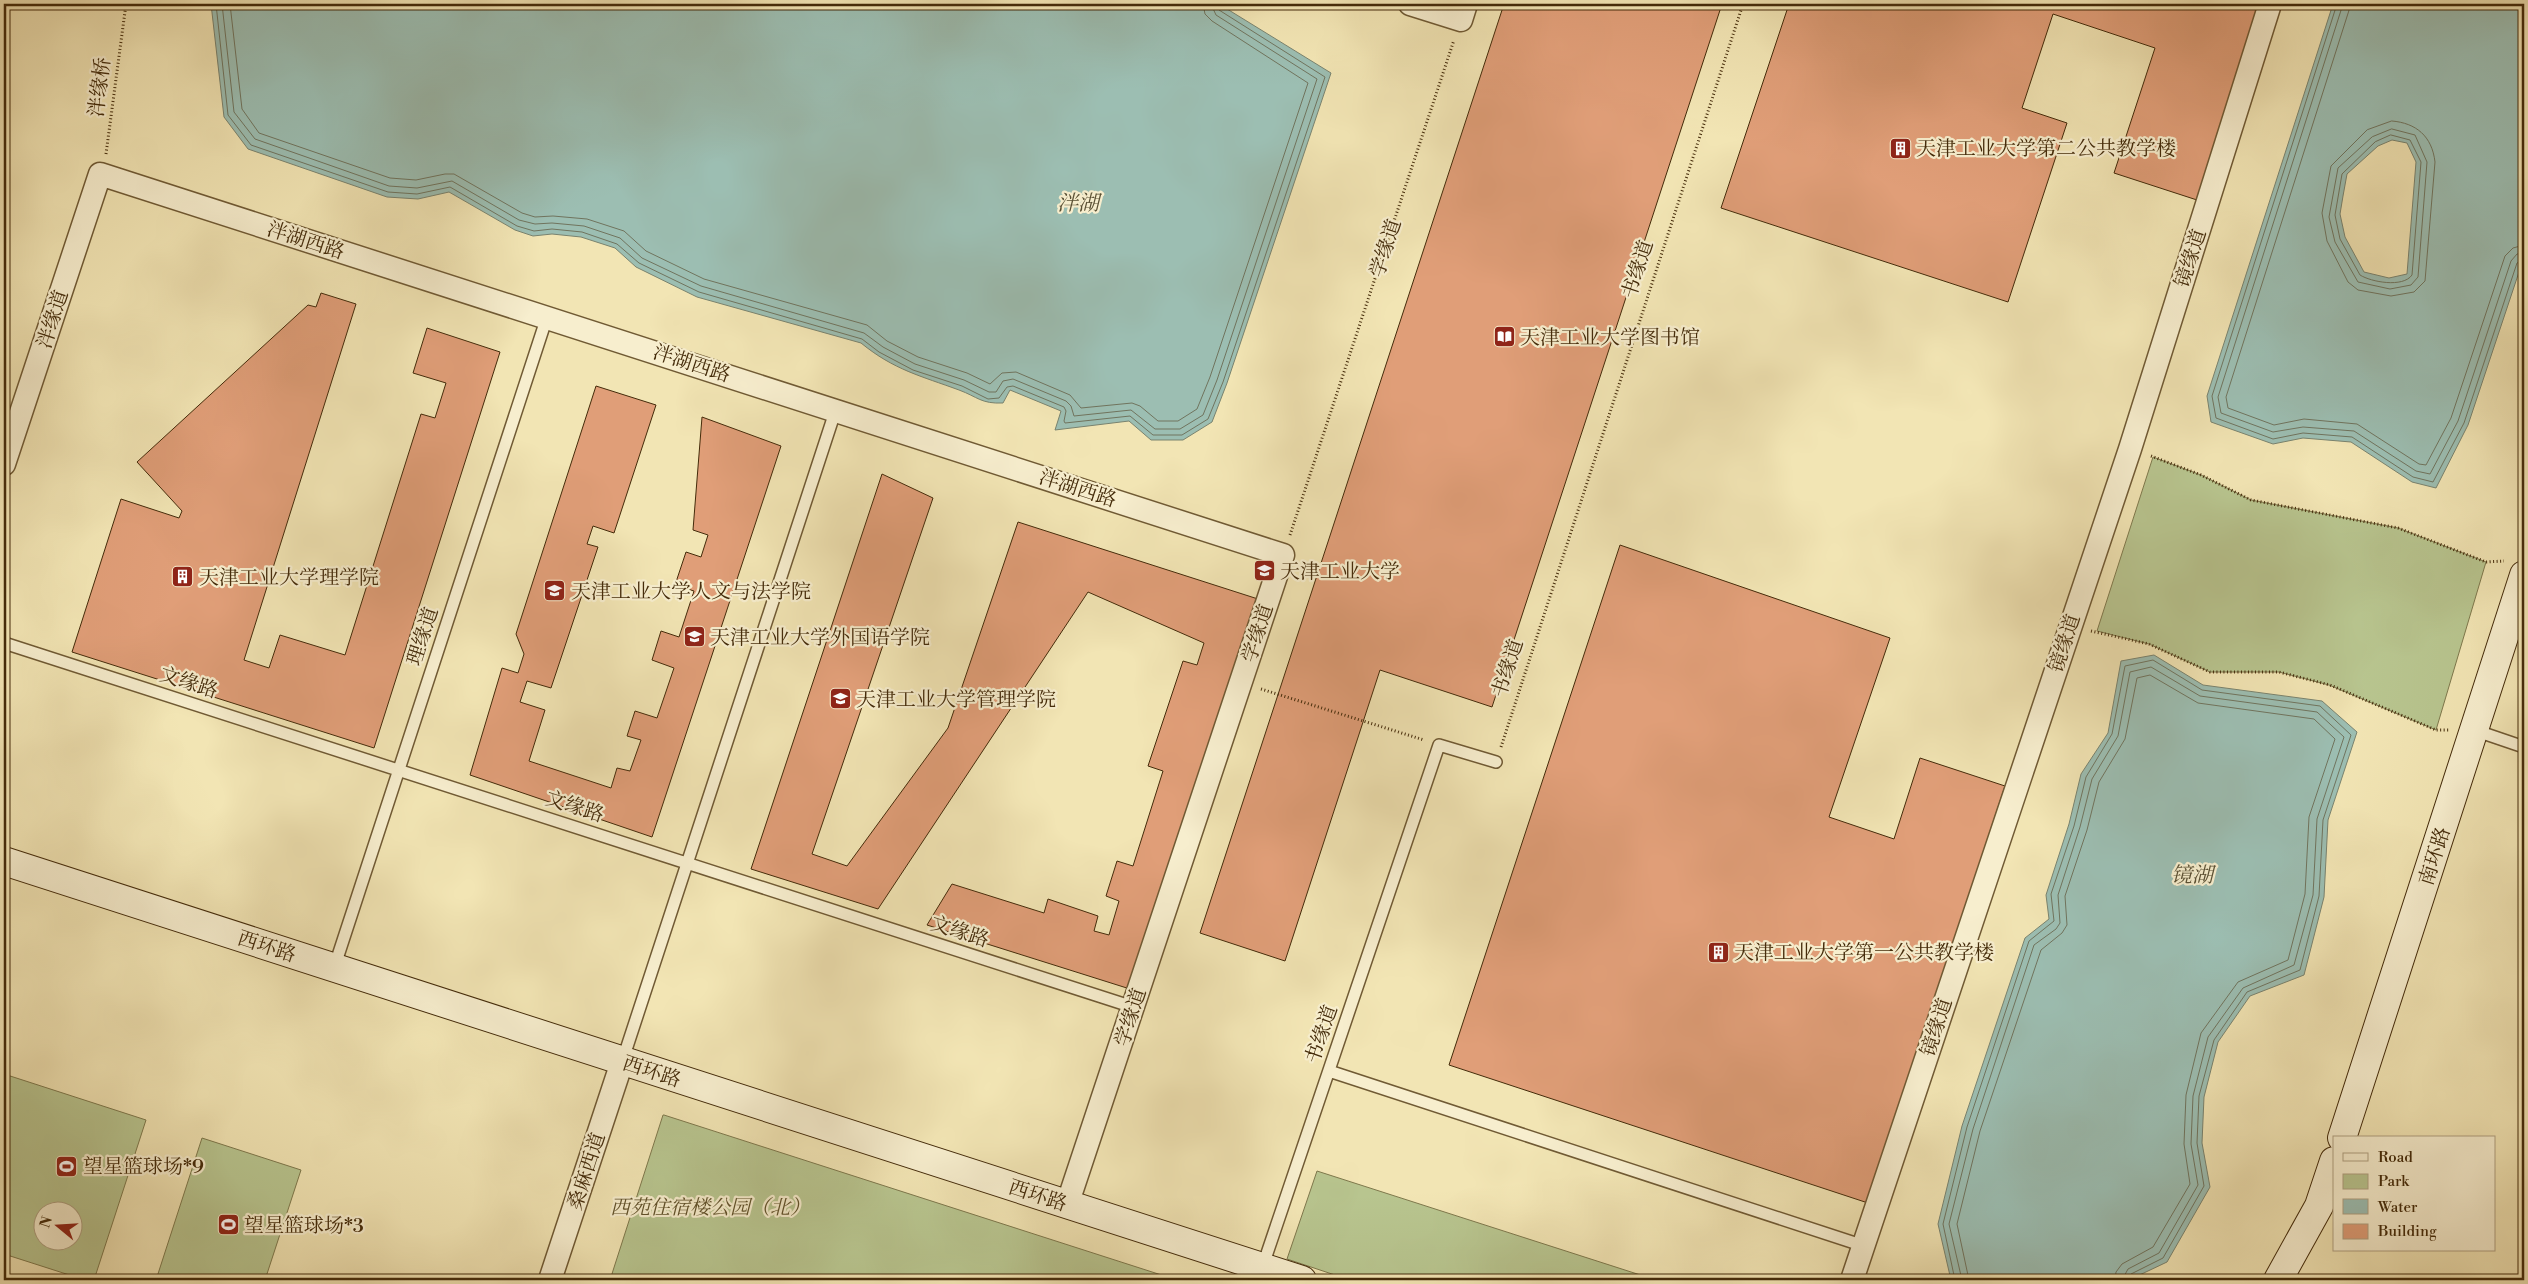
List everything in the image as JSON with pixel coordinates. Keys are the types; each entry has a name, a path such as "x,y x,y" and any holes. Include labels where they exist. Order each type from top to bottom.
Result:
{"street":[{"path":"1410,4 1463,12"},
{"name":"镜缘道","path":"1852,1280 2068,629 2130,449 2270,4"},
{"name":"泮湖西路","path":"100,174 836,409 1283,555"},
{"name":"泮缘道","path":"4,464 100,174"},
{"name":"学缘道","path":"1067,1205 1283,555"},
{"name":"南环路","path":"2343,1136 2474,730 2515,568"},
{"name":"西环路","path":"4,861 1067,1205 1260,1274 1302,1280"},
{"name":"桑麻西道","path":"550,1280 622,1062"},
{"path":"2278,1280 2320,1206 2333,1165"}],"lane":[{"name":"理缘道","path":"334,968 547,317"},
{"path":"622,1062 836,409"},
{"name":"文缘路","path":"4,643 398,768 1133,1007"},
{"path":"2474,730 2524,747"},
{"path":"1439,745 1496,762"},
{"name":"书缘道","path":"1260,1274 1439,745"},
{"path":"1328,1071 1864,1246"}],"path":[{"name":"泮缘桥","path":"100,174 105,160 126,4"},
{"name":"书缘道","path":"1496,762 1743,4"},
{"name":"学缘道","path":"1283,555 1463,12"},
{"path":"2130,449 2202,474 2251,500 2398,528 2486,562 2515,568"},
{"path":"2068,629 2097,631 2149,644 2210,672 2279,672 2321,683 2436,730 2474,730"},
{"path":"1241,682 1439,745"}],"green space":[{"path":"2153,457 2201,475 2251,500 2398,528 2486,562 2436,730 2329,685 2279,672 2210,672 2149,644 2097,631"},
{"name":"望星篮球场*9","path":"4,1074 146,1120 94,1280 85,1280 4,1254"},
{"name":"西苑住宿楼公园（北）","path":"664,1115 1177,1280 610,1280"},
{"name":"望星篮球场*3","path":"202,1138 301,1170 265,1280 156,1280"},
{"path":"1317,1171 1656,1280 1350,1280 1287,1259"}],"water":[{"name":"泮湖","path":"211,4 1219,4 1331,73 1227,383 1212,422 1183,440 1151,440 1129,421 1055,430 1061,411 1010,390 1003,403 984,401 896,366 861,343 697,297 636,267 615,248 581,237 552,234 533,236 515,230 449,192 418,199 387,197 248,149 224,117"},
{"path":"2333,4 2524,4 2524,257 2468,425 2436,488 2412,482 2351,442 2303,438 2273,444 2211,422 2207,396","holes":["2392,140 2407,143 2416,162 2407,274 2389,278 2364,272 2345,237 2340,214 2347,174 2378,146"]},
{"name":"镜湖","path":"2154,655 2203,685 2322,701 2357,732 2328,820 2324,897 2304,975 2250,996 2218,1042 2204,1097 2202,1143 2210,1187 2167,1262 2129,1280 1951,1280 1938,1224 1962,1126 2025,938 2049,919 2046,895 2069,824 2081,774 2108,733 2121,661"}],"building":[{"name":"天津工业大学图书馆","path":"1504,4 1722,4 1492,707 1380,670 1285,961 1200,933"},
{"name":"天津工业大学第二公共教学楼","path":"1789,4 2261,4 2197,200 2114,173 2155,48 2053,14 2022,108 2067,123 2008,302 1721,208"},
{"name":"天津工业大学理学院","path":"321,293 356,304 244,660 269,668 280,635 345,655 421,414 435,418 446,383 413,373 427,328 500,352 374,748 72,652 121,499 179,518 182,511 137,462 308,305 316,307"},
{"path":"596,386 656,405 614,533 593,526 587,544 598,547 551,688 527,681 520,702 545,710 529,761 611,788 617,768 630,771 641,740 627,736 635,711 657,718 674,668 652,660 661,631 679,637 694,591 675,585 686,552 701,557 708,535 693,530 702,417 781,446 652,837 470,775 502,668 518,673 524,654 516,634"},
{"path":"882,474 933,498 812,854 847,866 948,728 1018,522 1258,599 1130,989 927,925 952,884 1044,913 1048,899 1098,916 1094,931 1109,935 1119,901 1106,896 1117,861 1133,866 1163,771 1148,766 1183,661 1197,665 1204,643 1088,592 878,909 751,869"},
{"name":"天津工业大学第一公共教学楼","path":"1620,545 1890,638 1829,817 1894,839 1920,758 2005,786 1868,1203 1449,1065"}],"place":[{"name":"天津工业大学第二公共教学楼","path":"1900,148"},
{"name":"天津工业大学图书馆","path":"1504,337"},
{"name":"天津工业大学","path":"1264,571"},
{"name":"天津工业大学理学院","path":"183,577"},
{"name":"天津工业大学人文与法学院","path":"555,591"},
{"name":"天津工业大学外国语学院","path":"694,637"},
{"name":"天津工业大学管理学院","path":"840,699"},
{"name":"天津工业大学第一公共教学楼","path":"1718,952"},
{"name":"望星篮球场*9","path":"67,1166"},
{"name":"望星篮球场*3","path":"228,1225"}]}
